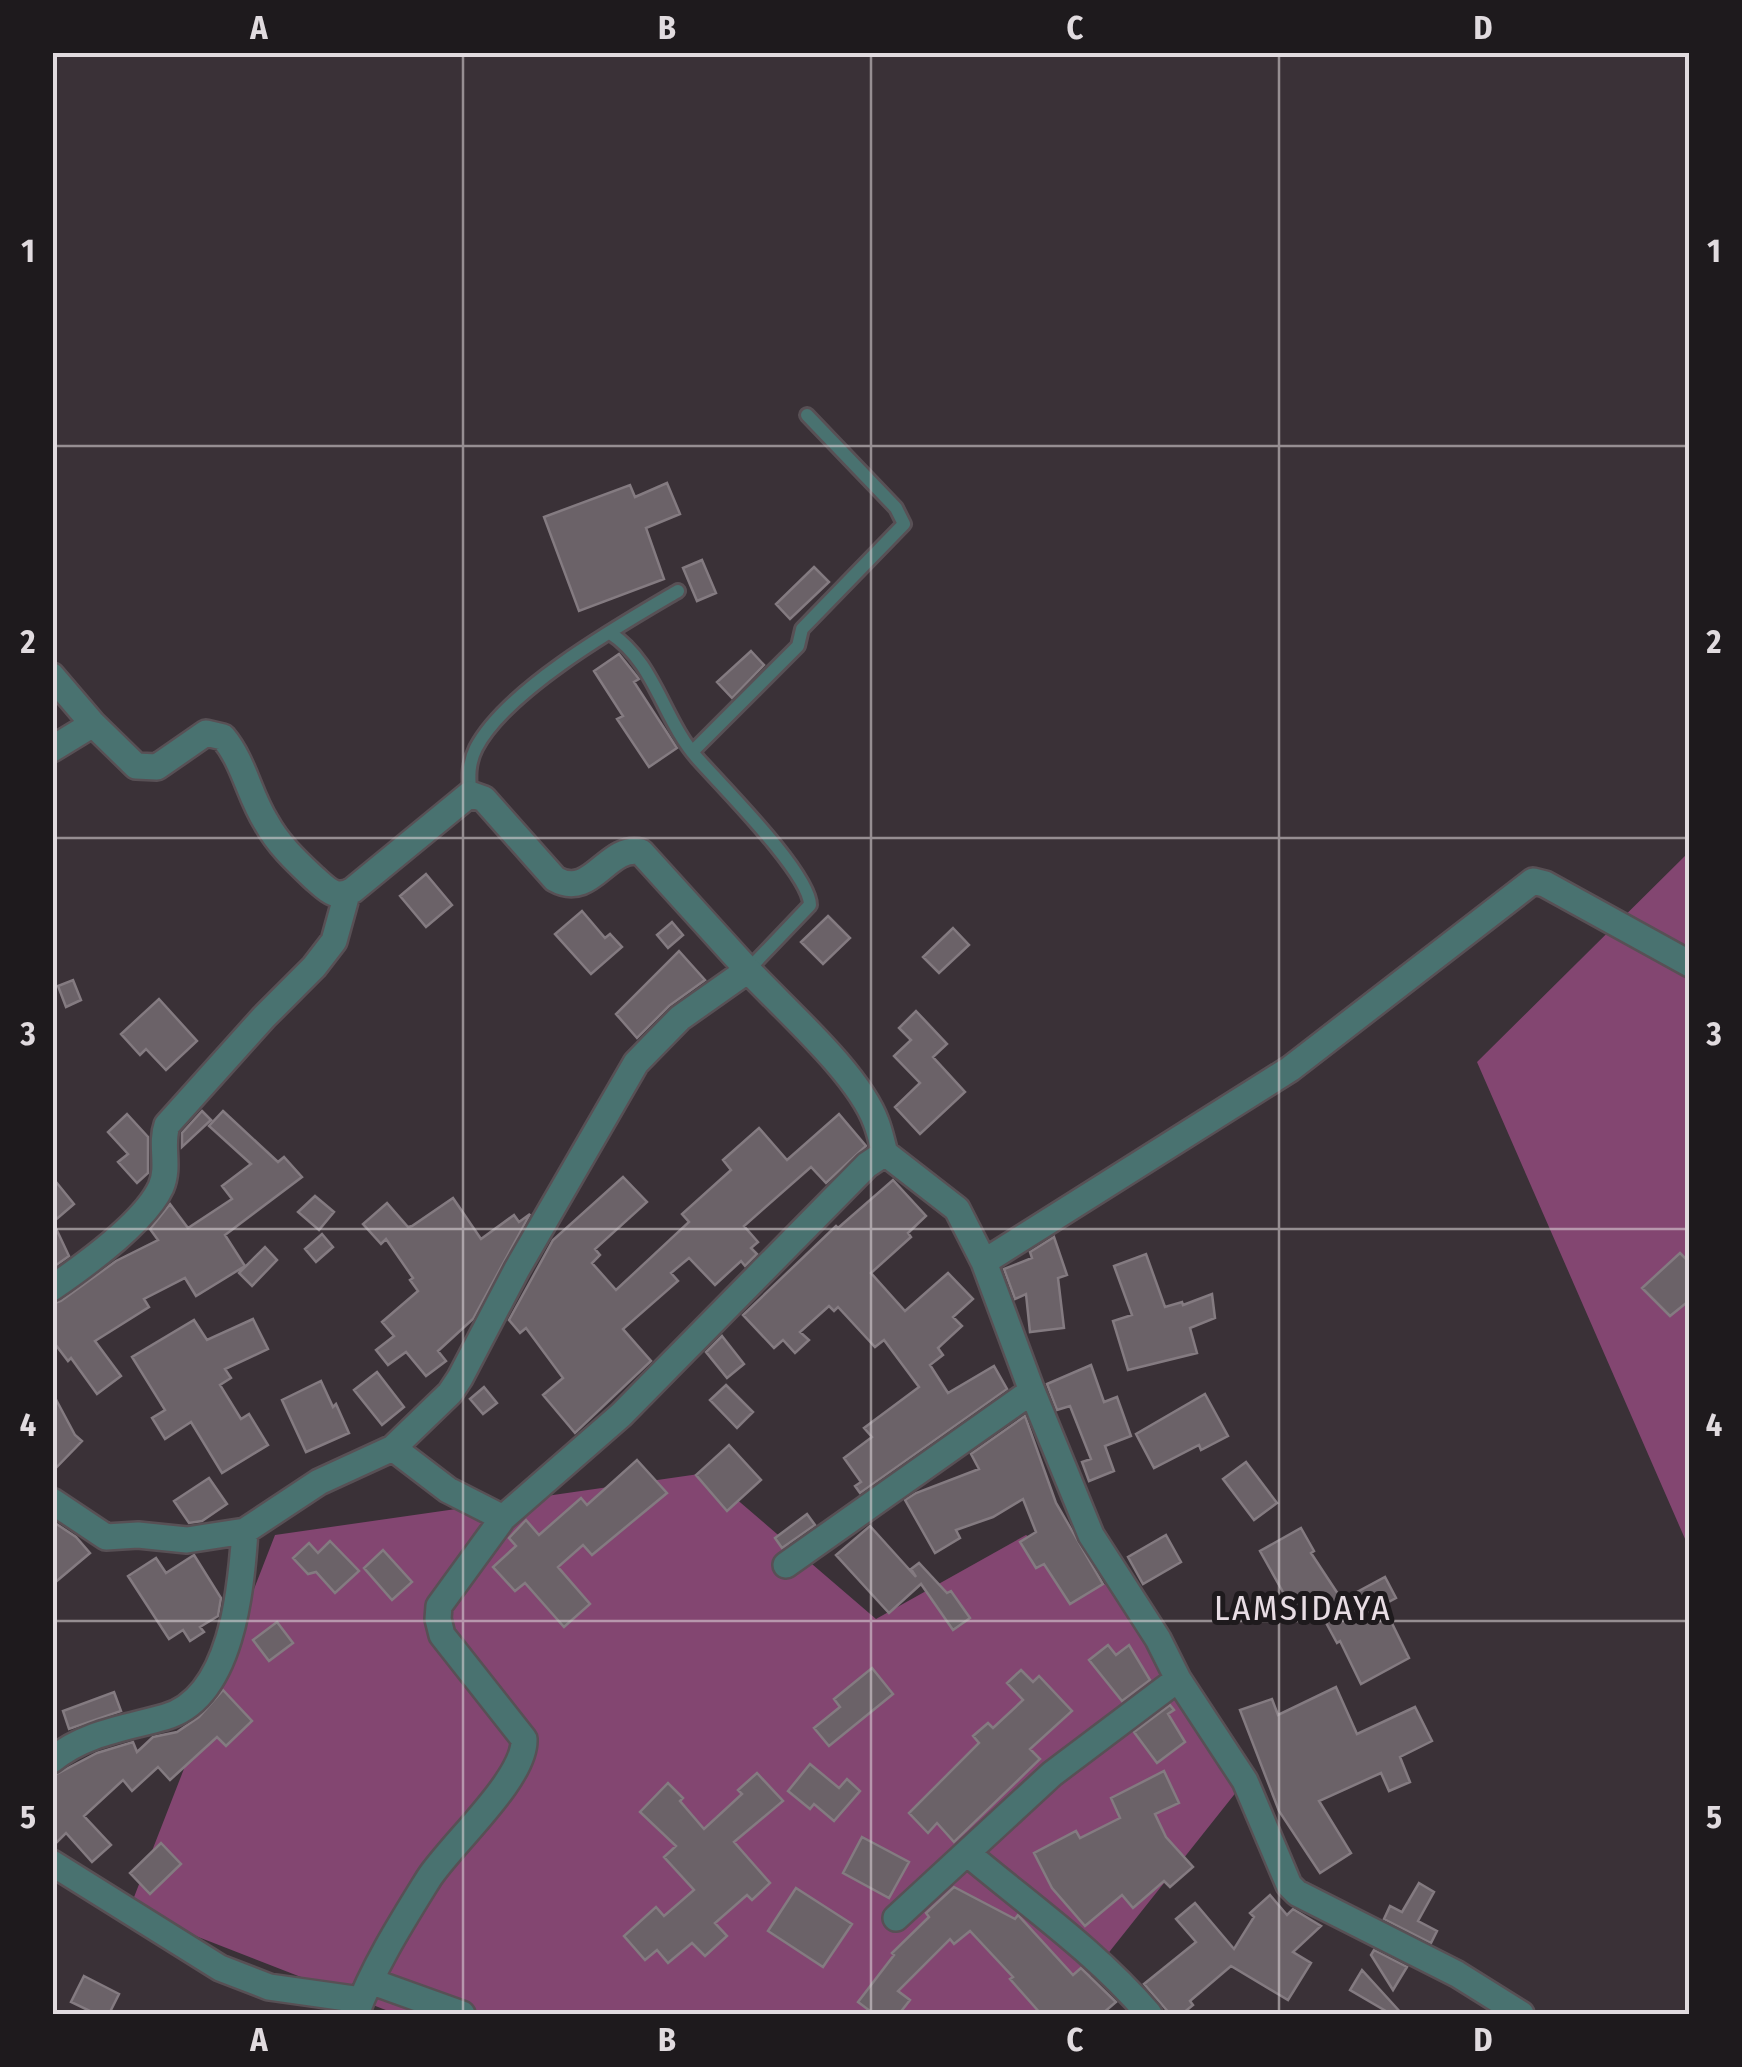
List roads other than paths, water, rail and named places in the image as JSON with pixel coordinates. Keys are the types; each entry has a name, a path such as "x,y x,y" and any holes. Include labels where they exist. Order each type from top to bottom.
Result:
{"street":[{"path":"52,676 92,724 142,768 157,767 206,733 222,737 237,758 265,821 291,857 330,892 347,894"},
{"path":"52,748 92,724"},
{"path":"52,1288 107,1246 154,1198 166,1167 167,1125 264,1016 314,967 334,941 347,894 470,794 484,799 563,884 580,884 624,852 641,852 833,1059 876,1120 884,1153 957,1209 984,1262 1091,1534 1158,1639 1178,1680 1245,1781 1282,1873 1297,1892 1457,1974 1521,2014"},
{"path":"984,1262 1290,1070 1533,881 1690,964"},
{"path":"52,1501 106,1538 138,1535 187,1540 246,1531 319,1482 392,1448 450,1394 636,1063 680,1018 748,970"},
{"path":"362,1999 431,1875 515,1771 525,1750 524,1739 442,1635 439,1606 503,1518 621,1415 867,1165 884,1153"},
{"path":"786,1565 1032,1391"},
{"path":"392,1448 448,1490 503,1518"},
{"path":"52,1760 77,1742 179,1712 205,1692 224,1657 246,1531"},
{"path":"896,1918 1052,1774 1178,1680"},
{"path":"967,1852 1094,1955 1144,2013"},
{"path":"52,1863 220,1968 268,1986 462,2014"}],"lane":[{"path":"692,752 798,646 802,628 904,524 902,515 807,415"},
{"path":"470,794 471,760 489,729 518,700 610,633 678,591"},
{"path":"610,633 629,645 658,688 692,752 780,852 809,893 810,905 748,970"}],"district":[{"name":"LAMSIDAYA","path":"1303,1608"}]}
